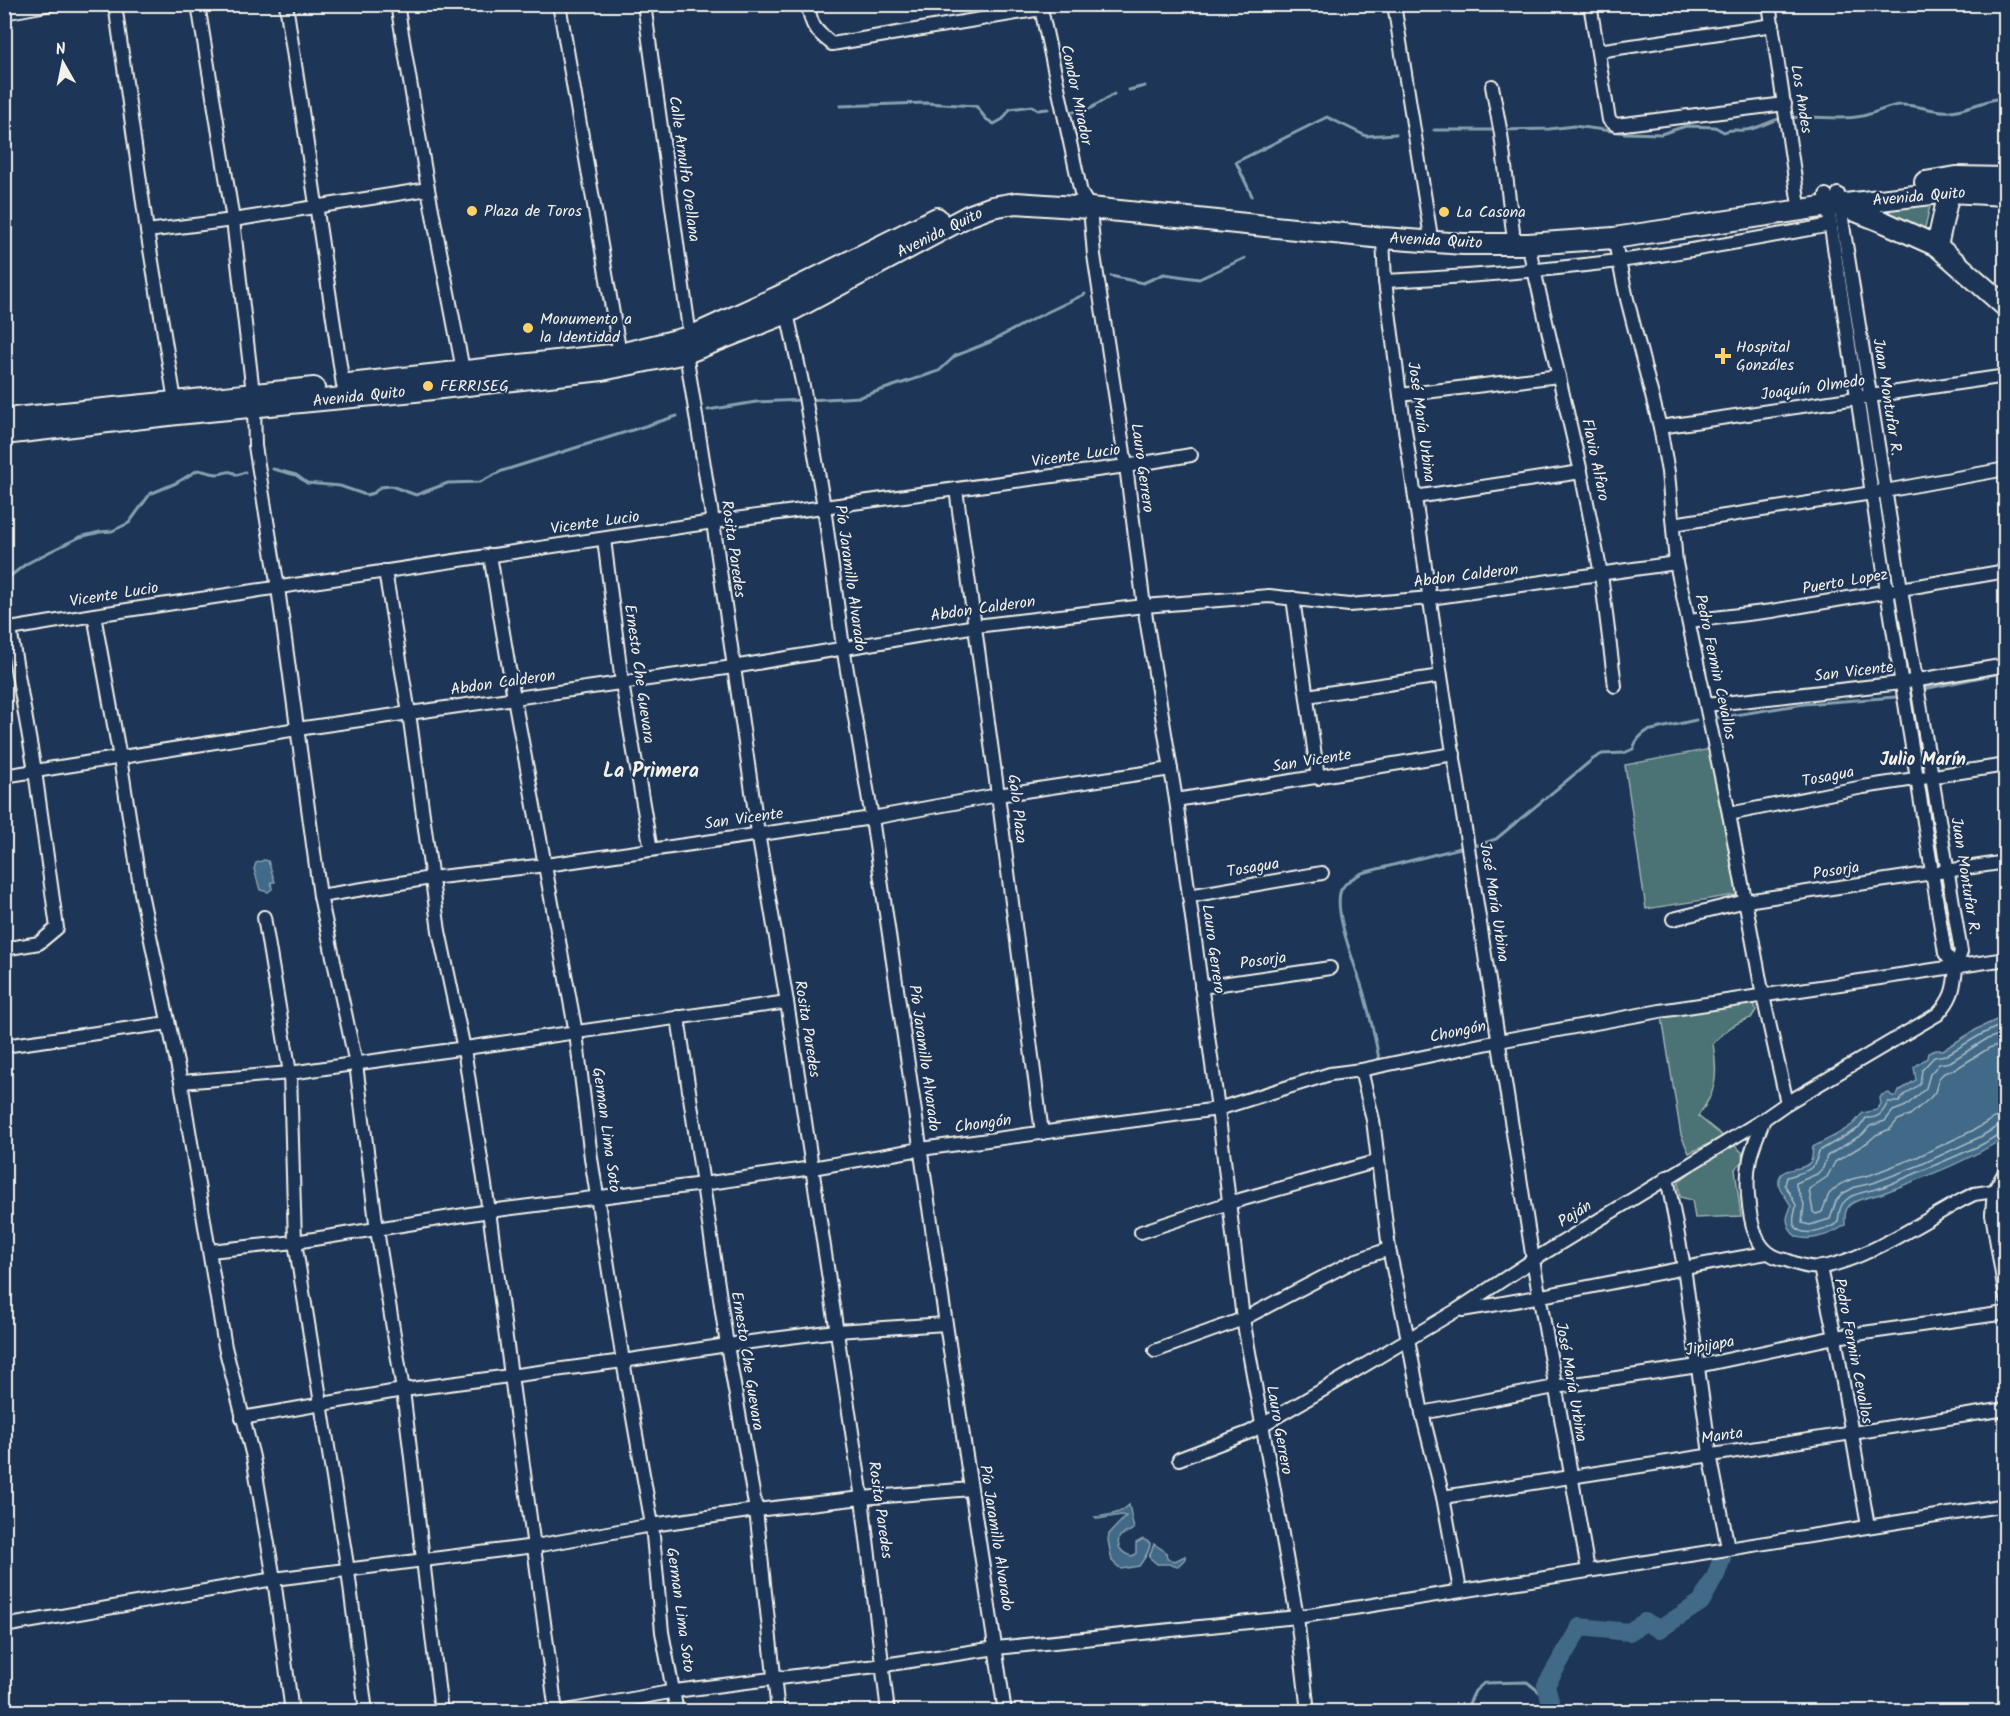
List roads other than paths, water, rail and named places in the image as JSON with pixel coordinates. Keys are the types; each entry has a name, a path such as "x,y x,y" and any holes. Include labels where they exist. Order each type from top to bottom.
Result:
{"highway":[{"name":"Avenida Quito","path":"4,419 175,401 254,400 602,370 787,313 976,213 992,207 1016,203 1085,201 1521,238 1614,238 2006,178"},
{"name":"Avenida Quito","path":"1952,185 2006,195"},
{"path":"1937,246 1952,185"},
{"name":"Avenida Quito","path":"4,434 254,400 343,385 688,345 782,295 965,204 991,194 1014,192 1383,238 1462,244 1606,227 1798,199 1833,205"},
{"path":"1833,205 1886,223 1937,246 2006,307"}],"street":[{"path":"4,13 52,4"},
{"path":"115,4 147,231 175,401"},
{"path":"198,4 233,220 254,400 255,446 278,588 320,896 356,1064 376,1230 403,1390 441,1712"},
{"path":"286,4 343,385"},
{"path":"397,4 428,189 463,370"},
{"path":"559,4 620,354"},
{"name":"Calle Arnulfo Orellana","path":"644,4 688,345"},
{"path":"808,4 810,21 818,32 832,44 1040,7"},
{"path":"1394,4 1430,231"},
{"path":"1590,4 1611,123 1616,125 1786,106"},
{"name":"Los Andes","path":"1769,4 1786,106 1798,199"},
{"name":"Condor Mirador","path":"1040,7 1085,201"},
{"path":"1598,51 1773,26"},
{"name":"Flavio Alfaro","path":"1492,86 1521,238 1535,270 1581,472 1601,574 1615,686"},
{"path":"147,231 233,220 428,189"},
{"name":"Lauro Gerrero","path":"1085,201 1126,466 1144,606 1176,800 1218,1109 1243,1319 1297,1617 1308,1712"},
{"path":"1385,281 1535,270 1619,261 1726,245 1833,205"},
{"name":"Juan Montufar R.","path":"1833,205 1870,396 1932,776 1960,952 1955,967"},
{"name":"Juan Montufar R.","path":"1833,205 1857,399 1901,683 1946,953 1955,967"},
{"name":"José María Urbina","path":"1383,238 1385,281 1400,395 1441,676 1539,1298 1588,1570"},
{"name":"Pedro Fermin Cevallos","path":"1614,238 1660,428 1668,472 1676,563 1729,814 1763,996 1786,1103"},
{"name":"Pío Jaramillo Alvarado","path":"787,313 804,391 824,507 843,647 872,818 1005,1712"},
{"name":"Rosita Paredes","path":"688,345 758,833 787,1002 862,1498 888,1712"},
{"path":"1400,395 1559,376"},
{"name":"Joaquín Olmedo","path":"1660,428 2006,376"},
{"name":"Vicente Lucio","path":"7,629 713,522 1126,466 1191,455"},
{"path":"1673,524 2006,470"},
{"path":"1415,497 1581,472"},
{"name":"Galo Plaza","path":"956,489 1042,1133"},
{"name":"Ernesto Che Guevara","path":"604,539 622,683 651,850"},
{"name":"German Lima Soto","path":"490,555 514,699 576,1033 591,1158 652,1525 662,1632 675,1691 677,1712"},
{"name":"Abdon Calderon","path":"4,776 297,729 733,667 976,626 1144,606 1261,597 1293,598 1349,605 1430,598 1676,563"},
{"path":"385,571 409,713 431,878 446,968 464,1049 489,1211 556,1712"},
{"name":"Puerto Lopez","path":"1689,621 1772,611 2006,571"},
{"path":"1293,598 1318,778"},
{"path":"94,615 141,893 181,1082 225,1347 253,1457 274,1580 292,1712"},
{"path":"4,949 39,944 57,928 35,771 7,629"},
{"name":"San Vicente","path":"1706,705 1901,683 2006,665"},
{"path":"1307,696 1441,676"},
{"name":"San Vicente","path":"1176,800 1454,754"},
{"name":"Tosagua","path":"1729,814 1863,787 2006,765"},
{"name":"San Vicente","path":"320,896 431,878 546,865 872,818 998,795 1171,769"},
{"name":"Posorja","path":"1673,919 1746,901 2006,862"},
{"name":"Tosagua","path":"1189,896 1322,873"},
{"path":"264,917 290,1073 295,1242 348,1571 366,1712"},
{"name":"Chongón","path":"210,1251 295,1242 489,1211 703,1184 921,1149 1218,1109 1330,1074 1361,1070 1499,1041 1660,1011 2006,959"},
{"name":"Paján","path":"1179,1459 1250,1432 1457,1310 1533,1260 1764,1119 1786,1103 1938,1014 1948,1003 1954,991 1955,967"},
{"name":"Posorja","path":"1201,987 1330,968"},
{"path":"181,1082 290,1073 787,1002"},
{"name":"Ernesto Che Guevara","path":"678,1017 727,1345 756,1510 778,1712"},
{"path":"4,1046 168,1023"},
{"path":"1361,1070 1373,1120 1389,1248 1422,1413 1443,1497 1460,1590"},
{"path":"1457,1310 1539,1298 1767,1252 1756,1234 1750,1215 1747,1189 1750,1157 1764,1119"},
{"path":"1141,1232 1229,1203 1378,1161"},
{"path":"2003,1174 1994,1191 1992,1214 2006,1298"},
{"path":"1667,1177 1684,1267 1710,1454 1728,1548"},
{"path":"1820,1268 1859,1256 1974,1194 1994,1191"},
{"path":"1992,1214 2006,1212"},
{"path":"1155,1351 1243,1319 1354,1261 1389,1248"},
{"name":"Pedro Fermin Cevallos","path":"1767,1252 1792,1263 1820,1268 1835,1337 1868,1526"},
{"name":"Jipijapa","path":"1422,1413 1555,1387 1698,1366 1835,1337 2006,1313"},
{"path":"243,1418 403,1390 727,1345 836,1331 946,1324"},
{"name":"Manta","path":"1443,1497 2006,1409"},
{"path":"4,1626 274,1580 535,1546 652,1525 756,1510 971,1489"},
{"path":"561,1712 675,1691 884,1665 996,1648 1297,1617 2006,1505"}],"water":[{"path":"268,861 275,882 271,882 272,889 268,892 260,890 254,869 256,863"},
{"path":"2005,1016 2005,1137 1947,1168 1851,1204 1845,1214 1845,1225 1832,1232 1808,1238 1794,1235 1787,1221 1791,1206 1779,1185 1779,1178 1782,1174 1807,1165 1812,1159 1813,1147 1849,1127 1863,1113 1877,1110 1881,1104 1882,1095 1889,1093 1897,1096 1899,1091 1916,1080 1914,1067 1927,1058 1928,1053 1943,1050 1979,1028"},
{"path":"1129,1505 1134,1529 1120,1536 1118,1543 1120,1549 1132,1556 1136,1553 1136,1543 1143,1539 1150,1543 1150,1546 1139,1566 1121,1569 1112,1561 1108,1540 1109,1534 1126,1516 1098,1519 1095,1517 1117,1513"},
{"path":"1154,1544 1166,1552 1167,1559 1175,1561 1185,1556 1185,1559 1177,1567 1157,1564 1149,1557"}],"waterway":[{"path":"1129,90 1145,86"},
{"path":"1073,112 1086,111 1114,94"},
{"path":"1790,118 1856,117 1900,105 1951,111 2006,97"},
{"path":"840,106 925,103 976,106 986,119 994,124 1003,119 1010,109 1032,106 1038,110 1048,109"},
{"path":"1252,196 1236,162 1327,117 1366,136 1396,134"},
{"path":"1502,130 1574,126 1626,133 1661,134 1686,126 1715,127 1724,132 1749,130 1783,118"},
{"path":"1434,130 1495,130"},
{"path":"1111,276 1143,283 1164,274 1199,279 1245,258"},
{"path":"808,400 860,397 939,371 955,356 990,342 1085,294"},
{"path":"708,410 756,402 802,400"},
{"path":"273,469 296,475 307,483 340,486 366,495 374,493 380,487 391,486 416,495 448,483 480,482 502,471 677,416"},
{"path":"4,581 26,564 80,537 112,531 129,523 150,494 198,470 218,474 230,472 237,475 245,472"},
{"path":"1924,689 2006,672"},
{"path":"1716,718 1804,704 1896,697"},
{"path":"1475,846 1496,839 1593,759 1602,754 1624,753 1633,749 1635,743 1647,731 1696,720"},
{"path":"1379,1059 1364,994 1343,926 1339,900 1341,890 1347,882 1362,873 1464,847"},
{"path":"1552,1712 1546,1685 1580,1627 1629,1632 1645,1622 1660,1629 1701,1602 1716,1575 1722,1558"},
{"path":"1465,1712 1475,1691 1484,1683 1527,1682 1542,1694 1552,1707"}],"place":[{"name":"Plaza de Toros","path":"472,211"},
{"name":"La Casona","path":"1444,212"},
{"name":"Monumento a la Identidad","path":"528,328"},
{"name":"Hospital Gonzáles","path":"1723,356"},
{"name":"FERRISEG","path":"428,386"}],"district":[{"name":"Julio Marín","path":"1923,760"},
{"name":"La Primera","path":"651,772"}]}
